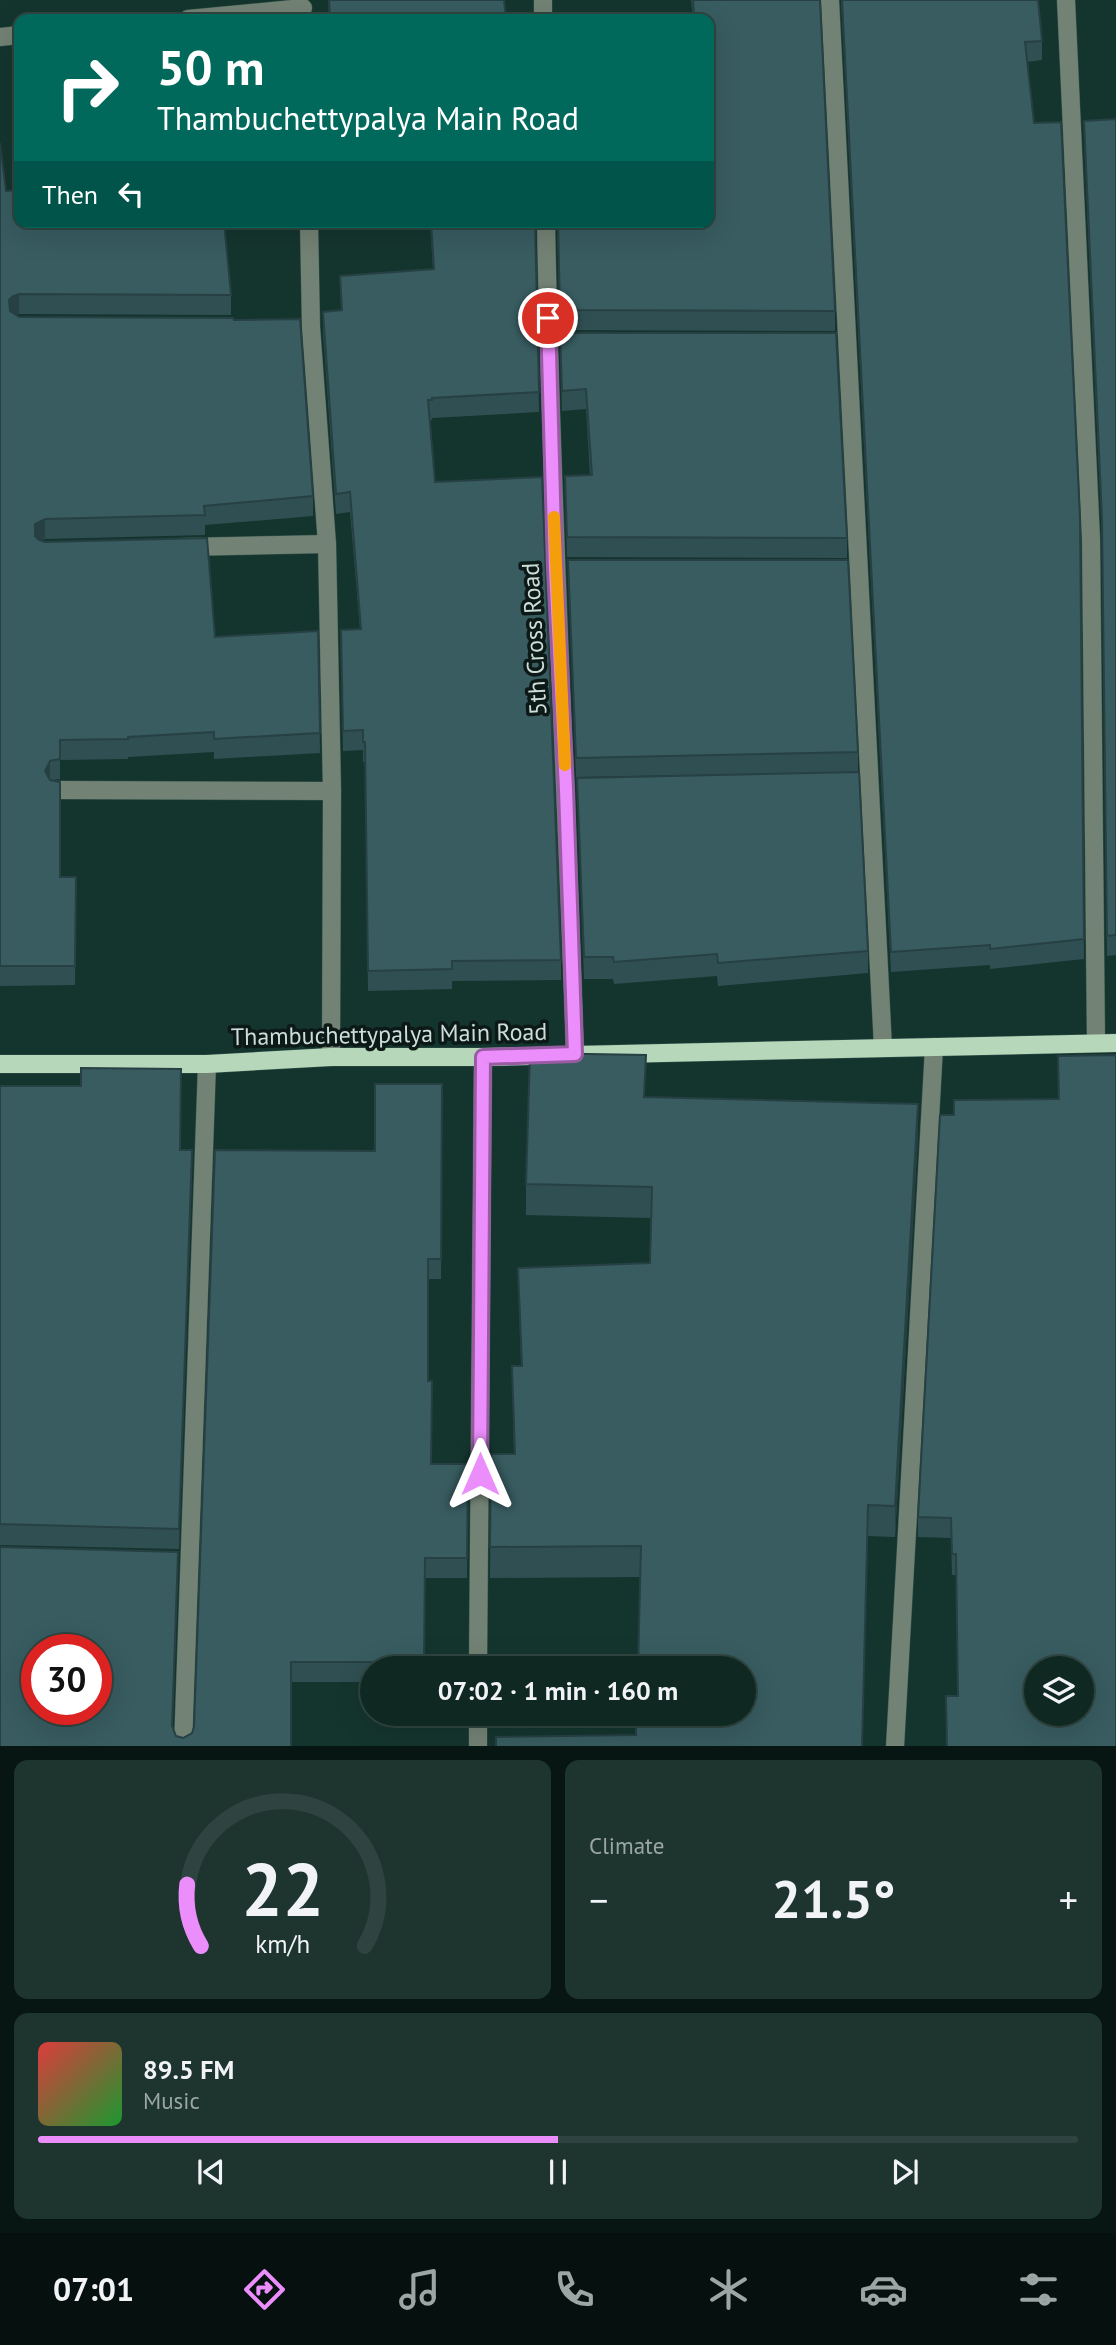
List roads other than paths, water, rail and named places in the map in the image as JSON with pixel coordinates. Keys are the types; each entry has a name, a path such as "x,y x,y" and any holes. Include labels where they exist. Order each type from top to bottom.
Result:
{"main road":[{"name":"Thambuchettypalya Main Road","path":"0,1065 206,1064 331,1057 483,1057 1116,1043"}],"street":[{"path":"830,0 840,342 851,569 862,783 883,1048"},
{"path":"1066,0 1091,539 1097,1043"},
{"path":"246,14 303,9"},
{"path":"309,228 304,327 327,544 332,791 331,1057"},
{"name":"5th Cross Road","path":"546,228 555,341 562,568 573,789 575,1054"},
{"path":"166,547 327,544"},
{"path":"56,790 332,791"},
{"path":"895,1746 934,1047"},
{"path":"478,1656 483,1057"},
{"path":"183,1746 184,1561 206,1064"},
{"path":"478,1726 478,1746"}]}
